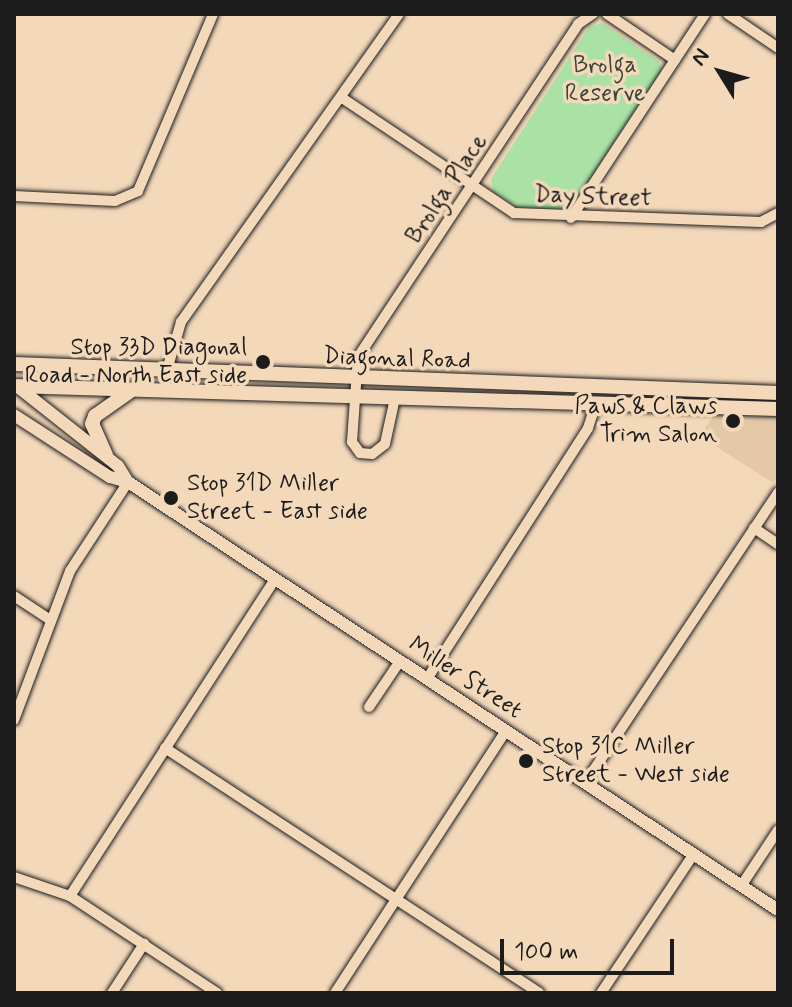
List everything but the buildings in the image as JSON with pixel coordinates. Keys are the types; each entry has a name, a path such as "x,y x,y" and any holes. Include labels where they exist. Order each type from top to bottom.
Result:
{"main road":[{"name":"Diagonal Road","path":"14,364 356,380 778,393"},
{"path":"167,370 167,389"},
{"name":"Diagonal Road","path":"15,386 595,406 778,409"},
{"path":"106,455 92,424 95,416 114,398 136,389"},
{"path":"595,406 597,389"}],"street":[{"path":"14,196 115,201 138,191 213,14"},
{"path":"167,370 181,322 399,14"},
{"name":"Brolga Place","path":"354,396 358,357 578,24 593,14"},
{"path":"607,14 675,60"},
{"path":"571,218 705,14"},
{"path":"728,14 778,48"},
{"name":"Day Street","path":"342,98 514,213 571,218 761,222 778,213"},
{"name":"Miller Street","path":"15,386 106,455 128,482 778,910"},
{"name":"Diagonal Road","path":"354,396 352,442 360,453 372,454 385,444 395,398"},
{"path":"427,679 588,428 595,406"},
{"name":"Miller Street","path":"14,415 110,477 128,482"},
{"path":"14,720 49,619 70,571 128,482"},
{"path":"585,783 778,492"},
{"path":"754,528 778,544"},
{"path":"70,896 275,579"},
{"path":"14,596 49,619"},
{"path":"369,707 400,661"},
{"path":"335,993 506,731"},
{"path":"165,748 536,992"},
{"path":"741,886 778,830"},
{"path":"601,993 693,855"},
{"path":"14,877 70,896 217,993"},
{"path":"112,993 144,944"}],"shaded area":[{"path":"715,413 778,415 778,477 773,483 700,436"}],"green space":[{"name":"Brolga Reserve","path":"602,23 659,61 663,71 574,205 564,210 519,208 493,191 491,179 589,27"}],"place":[{"name":"Stop 33D Diagonal Road - North East side","path":"263,362"},
{"name":"Paws & Claws Trim Salon","path":"733,421"},
{"name":"Stop 31D Miller Street - East side","path":"171,498"},
{"name":"Stop 31C Miller Street - West side","path":"526,761"}]}
